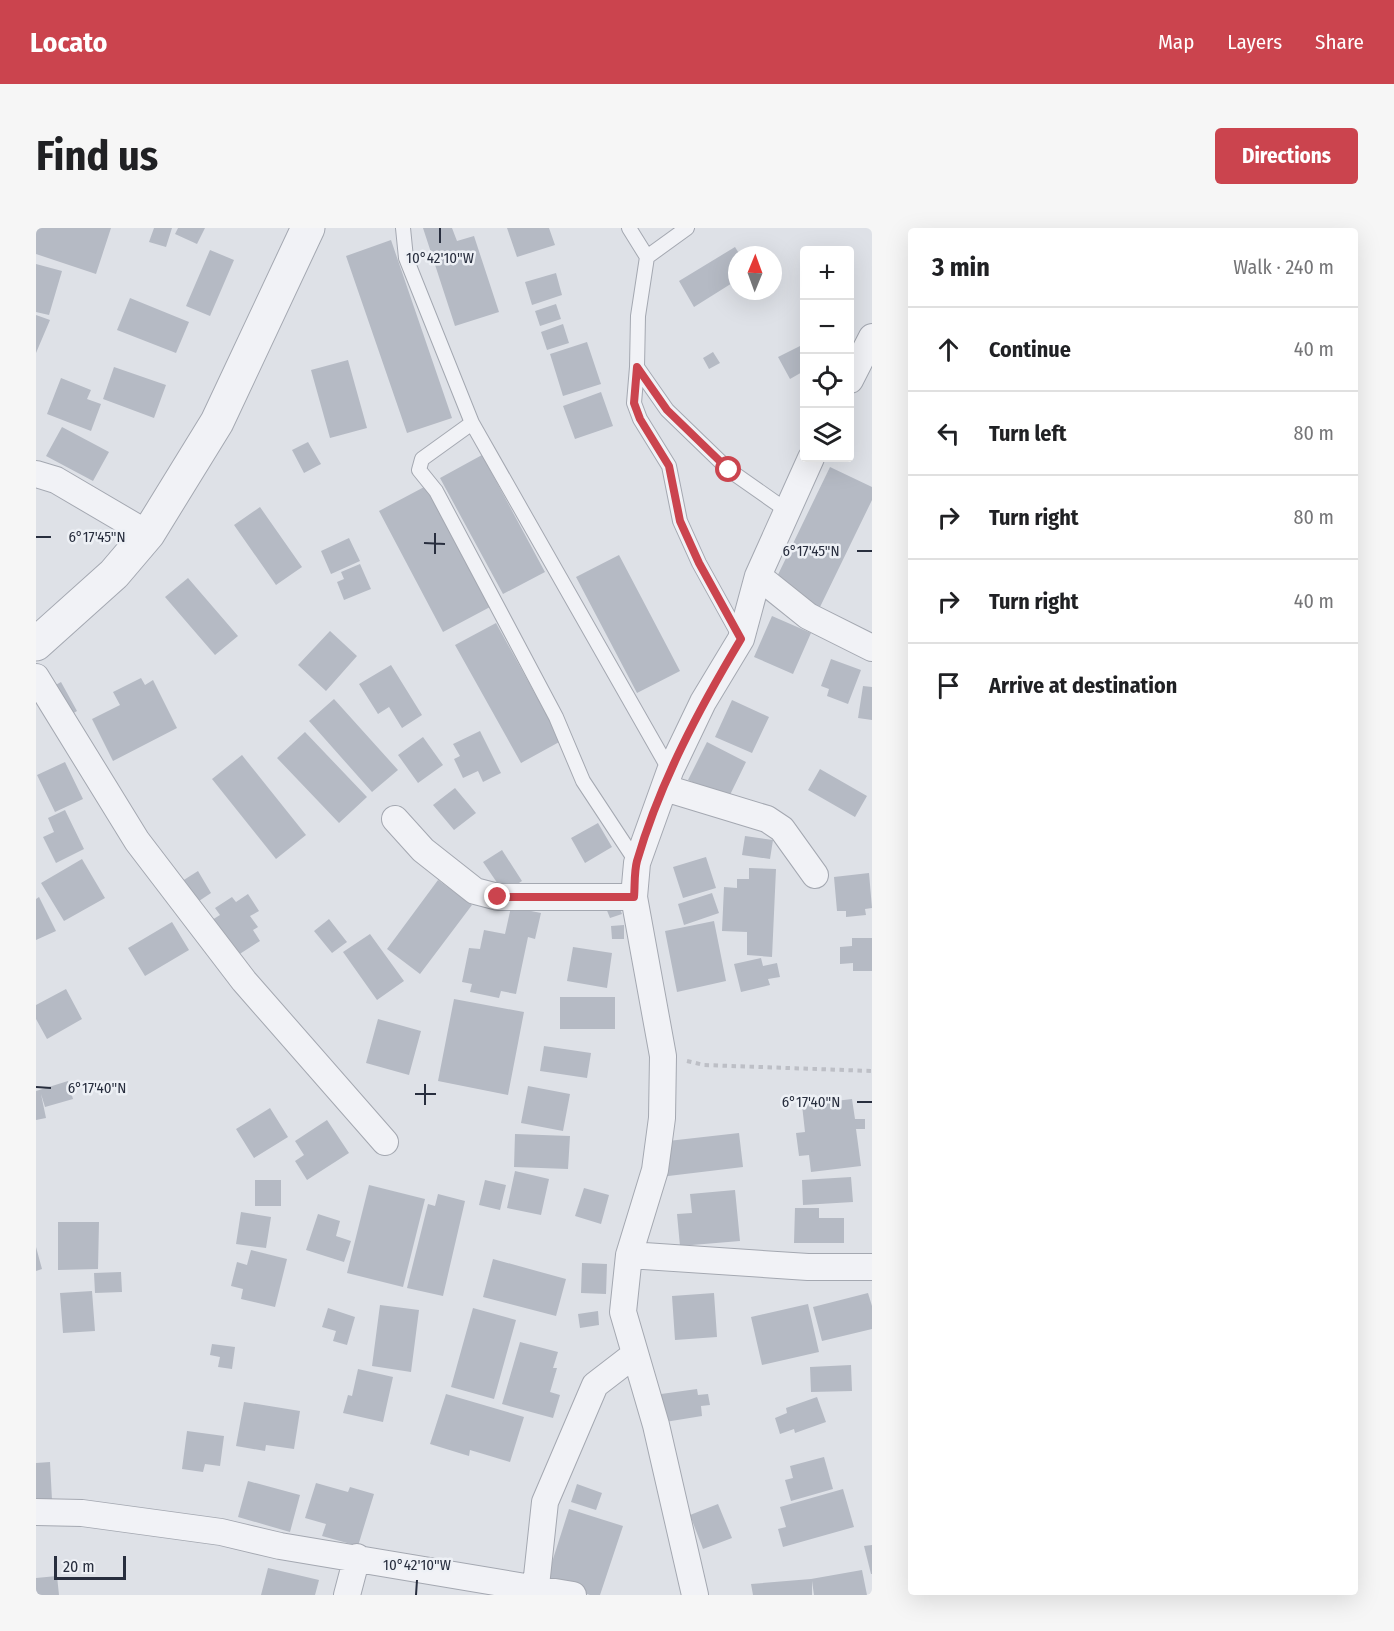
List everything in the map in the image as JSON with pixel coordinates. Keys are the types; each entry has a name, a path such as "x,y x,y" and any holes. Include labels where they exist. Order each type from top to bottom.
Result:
{"street":[{"path":"36,644 114,574 148,534 217,422 308,228"},
{"path":"854,371 872,337"},
{"path":"695,1595 656,1425 623,1312 629,1256 655,1170 662,1118 663,1056 634,897 637,862 667,780 703,702 741,639 758,576 809,462"},
{"path":"36,474 56,480 148,534"},
{"path":"758,576 808,616 872,648"},
{"path":"36,677 108,798 144,850 244,981 385,1143"},
{"path":"667,780 767,819 782,829 815,875"},
{"path":"395,819 423,850 476,891 498,897 634,897"},
{"path":"629,1256 808,1267 872,1267"},
{"path":"536,1591 545,1502 595,1385 634,1355"},
{"path":"36,1512 82,1513 221,1532 280,1546 357,1557 536,1591 573,1595"},
{"path":"347,1595 357,1557"}],"lane":[{"path":"403,228 406,258 472,423 667,780"},
{"path":"628,228 647,257 638,316 634,403 640,419 669,466 680,521 699,563 741,639"},
{"path":"647,257 687,228"},
{"path":"637,367 667,410 729,470 786,510"},
{"path":"472,423 422,459 419,470 436,491 550,707 583,781 637,862"}],"path":[{"path":"663,1056 704,1065 872,1071"}],"building":[{"path":"36,228 111,228 96,274 36,254"},
{"path":"154,228 172,228 166,247 149,242"},
{"path":"178,228 205,228 197,244 175,234"},
{"path":"423,228 452,228 457,241 474,236 499,312 455,326"},
{"path":"507,228 549,228 555,245 517,257"},
{"path":"391,240 452,418 407,433 346,256"},
{"path":"210,250 234,260 210,316 186,306"},
{"path":"728,251 728,286 694,307 679,281"},
{"path":"36,264 62,271 49,315 36,312"},
{"path":"556,273 562,295 532,305 525,282"},
{"path":"130,298 189,322 176,353 117,330"},
{"path":"556,304 561,319 540,326 535,311"},
{"path":"36,315 50,320 36,353"},
{"path":"563,324 569,343 547,350 541,332"},
{"path":"587,342 601,384 563,396 550,354"},
{"path":"800,346 800,373 790,379 778,357"},
{"path":"713,352 720,363 709,369 703,358"},
{"path":"348,360 367,428 330,438 311,370"},
{"path":"114,367 166,385 154,418 103,399"},
{"path":"61,378 91,390 87,399 101,404 91,431 47,414"},
{"path":"601,392 613,426 575,439 563,406"},
{"path":"62,427 109,452 93,481 46,456"},
{"path":"308,442 321,464 304,473 292,450"},
{"path":"482,455 545,572 503,594 440,478"},
{"path":"830,467 872,487 872,500 820,607 773,585"},
{"path":"426,486 490,607 443,632 379,511"},
{"path":"260,507 302,567 276,585 234,525"},
{"path":"349,538 360,561 331,574 321,551"},
{"path":"619,555 680,671 637,693 576,577"},
{"path":"360,564 371,589 344,600 337,582 344,579 341,572"},
{"path":"188,578 238,636 215,655 165,597"},
{"path":"772,616 811,633 793,674 754,657"},
{"path":"496,623 561,741 521,763 455,645"},
{"path":"330,631 357,656 326,691 298,665"},
{"path":"831,659 861,670 848,704 827,696 829,689 821,686"},
{"path":"391,665 422,715 402,728 389,707 378,714 359,684"},
{"path":"141,678 145,685 153,680 177,728 113,761 92,719 120,705 113,692"},
{"path":"61,682 77,711 68,716 52,687"},
{"path":"863,686 872,687 872,720 858,718"},
{"path":"334,699 398,770 372,792 309,721"},
{"path":"732,700 769,717 752,753 715,737"},
{"path":"480,731 501,773 483,782 478,771 463,778 454,759 460,756 453,744"},
{"path":"305,732 367,797 339,823 277,758"},
{"path":"423,737 443,765 418,783 398,755"},
{"path":"707,742 746,762 728,799 688,780"},
{"path":"242,755 306,835 276,859 212,779"},
{"path":"65,762 83,799 55,812 37,775"},
{"path":"820,769 867,796 855,817 808,790"},
{"path":"455,788 476,813 454,830 433,805"},
{"path":"65,810 84,849 56,863 43,837 54,832 48,818"},
{"path":"598,823 612,847 585,863 571,838"},
{"path":"745,836 773,840 770,859 742,855"},
{"path":"502,850 522,881 504,893 483,862"},
{"path":"706,857 716,888 683,898 673,867"},
{"path":"82,859 105,898 64,921 41,883"},
{"path":"749,868 776,869 772,957 747,955 747,932 722,931 724,887 737,888 737,879 749,879"},
{"path":"198,871 211,893 193,905 179,883"},
{"path":"869,873 872,908 865,909 866,915 846,917 846,911 837,911 834,877"},
{"path":"438,880 472,905 420,974 387,949"},
{"path":"712,893 719,913 684,925 678,904"},
{"path":"248,894 259,911 250,916 258,927 253,930 260,941 235,957 212,920 220,915 215,908 232,897 236,902"},
{"path":"39,897 56,931 36,940 36,899"},
{"path":"616,899 622,914 610,918 604,903"},
{"path":"511,907 541,913 535,939 528,937 516,994 501,991 499,998 470,992 472,984 462,982 469,948 480,949 484,930 505,934"},
{"path":"329,919 347,942 332,953 314,931"},
{"path":"714,921 726,981 677,992 665,931"},
{"path":"172,922 189,950 145,976 128,948"},
{"path":"624,925 624,939 612,939 611,926"},
{"path":"370,934 404,981 377,1000 343,952"},
{"path":"852,938 872,938 872,971 853,971 853,963 840,964 840,947 852,946"},
{"path":"573,947 612,953 607,988 567,981"},
{"path":"761,958 763,966 777,963 780,977 768,979 770,985 741,992 734,964"},
{"path":"66,989 82,1019 47,1039 36,1019 36,1005"},
{"path":"560,997 615,997 615,1029 560,1029"},
{"path":"454,999 524,1012 508,1095 438,1081"},
{"path":"378,1019 421,1031 409,1075 366,1063"},
{"path":"544,1046 591,1053 587,1078 540,1071"},
{"path":"68,1081 73,1099 45,1107 41,1094 46,1118 36,1120 36,1091"},
{"path":"528,1086 570,1094 563,1131 521,1123"},
{"path":"852,1099 855,1119 865,1119 865,1129 856,1129 861,1166 811,1172 809,1155 799,1156 796,1133 805,1132 802,1105"},
{"path":"270,1108 288,1137 254,1158 236,1129"},
{"path":"327,1120 349,1153 307,1180 295,1161 304,1155 295,1141"},
{"path":"739,1133 743,1167 660,1177 668,1141"},
{"path":"515,1134 570,1136 568,1169 514,1167"},
{"path":"515,1171 549,1179 541,1215 507,1208"},
{"path":"851,1177 853,1202 803,1205 802,1180"},
{"path":"255,1180 281,1180 281,1206 255,1206"},
{"path":"485,1180 506,1185 500,1210 479,1205"},
{"path":"369,1185 425,1199 403,1287 347,1273"},
{"path":"584,1188 609,1195 601,1224 575,1216"},
{"path":"735,1190 740,1241 680,1246 677,1214 692,1213 690,1194"},
{"path":"438,1194 465,1201 443,1296 407,1288 428,1204 435,1206"},
{"path":"795,1208 819,1208 819,1218 844,1218 844,1243 794,1243"},
{"path":"241,1212 271,1217 266,1248 236,1244"},
{"path":"318,1214 340,1221 336,1236 351,1241 344,1262 306,1250"},
{"path":"58,1222 99,1222 98,1269 58,1270"},
{"path":"36,1247 42,1269 36,1271"},
{"path":"251,1250 287,1259 275,1307 241,1299 243,1289 231,1286 237,1262 247,1265"},
{"path":"493,1259 566,1279 556,1316 483,1297"},
{"path":"582,1263 607,1264 606,1294 581,1293"},
{"path":"121,1272 122,1292 95,1293 94,1273"},
{"path":"92,1291 95,1331 63,1333 60,1293"},
{"path":"714,1293 717,1337 675,1340 672,1296"},
{"path":"868,1293 872,1306 872,1329 822,1341 813,1307"},
{"path":"808,1304 819,1352 762,1365 751,1317"},
{"path":"380,1305 419,1310 411,1372 372,1366"},
{"path":"328,1308 355,1317 347,1345 333,1341 336,1331 322,1327"},
{"path":"473,1308 516,1320 494,1399 451,1387"},
{"path":"598,1311 599,1325 580,1328 578,1314"},
{"path":"520,1342 558,1352 553,1368 557,1368 550,1392 560,1395 553,1418 502,1404"},
{"path":"212,1344 235,1347 232,1369 218,1367 220,1357 210,1355"},
{"path":"851,1365 852,1391 811,1392 810,1367"},
{"path":"358,1369 393,1377 383,1422 343,1413 348,1395 352,1396"},
{"path":"697,1389 698,1395 708,1394 710,1405 701,1406 702,1416 659,1423 654,1395"},
{"path":"446,1394 524,1417 510,1462 470,1450 469,1456 430,1444"},
{"path":"817,1397 826,1422 795,1433 794,1429 780,1434 775,1418 787,1413 786,1408"},
{"path":"244,1402 300,1411 294,1449 266,1445 265,1451 236,1446"},
{"path":"187,1431 224,1436 220,1466 205,1464 203,1472 182,1469"},
{"path":"824,1457 833,1489 791,1501 785,1480 793,1478 790,1466"},
{"path":"50,1462 52,1500 36,1501 36,1463"},
{"path":"248,1481 300,1495 290,1532 238,1517"},
{"path":"316,1483 348,1492 350,1487 374,1494 358,1546 322,1536 326,1524 305,1518"},
{"path":"577,1484 602,1493 596,1510 571,1502"},
{"path":"843,1489 854,1527 783,1547 778,1529 786,1527 780,1507"},
{"path":"718,1504 732,1538 703,1549 690,1515"},
{"path":"569,1509 623,1526 600,1595 590,1595 546,1581"},
{"path":"872,1545 872,1574 871,1574 864,1546"},
{"path":"268,1568 319,1580 315,1595 261,1595"},
{"path":"862,1570 867,1595 814,1595 812,1581 812,1595 753,1595 751,1584 811,1579"},
{"path":"57,1576 59,1595 36,1595 36,1578"}],"route":[{"path":"498,897 634,897 637,862 670,771 703,702 741,639 699,563 680,521 669,466 640,419 634,403 637,367 667,410 729,470"}]}
